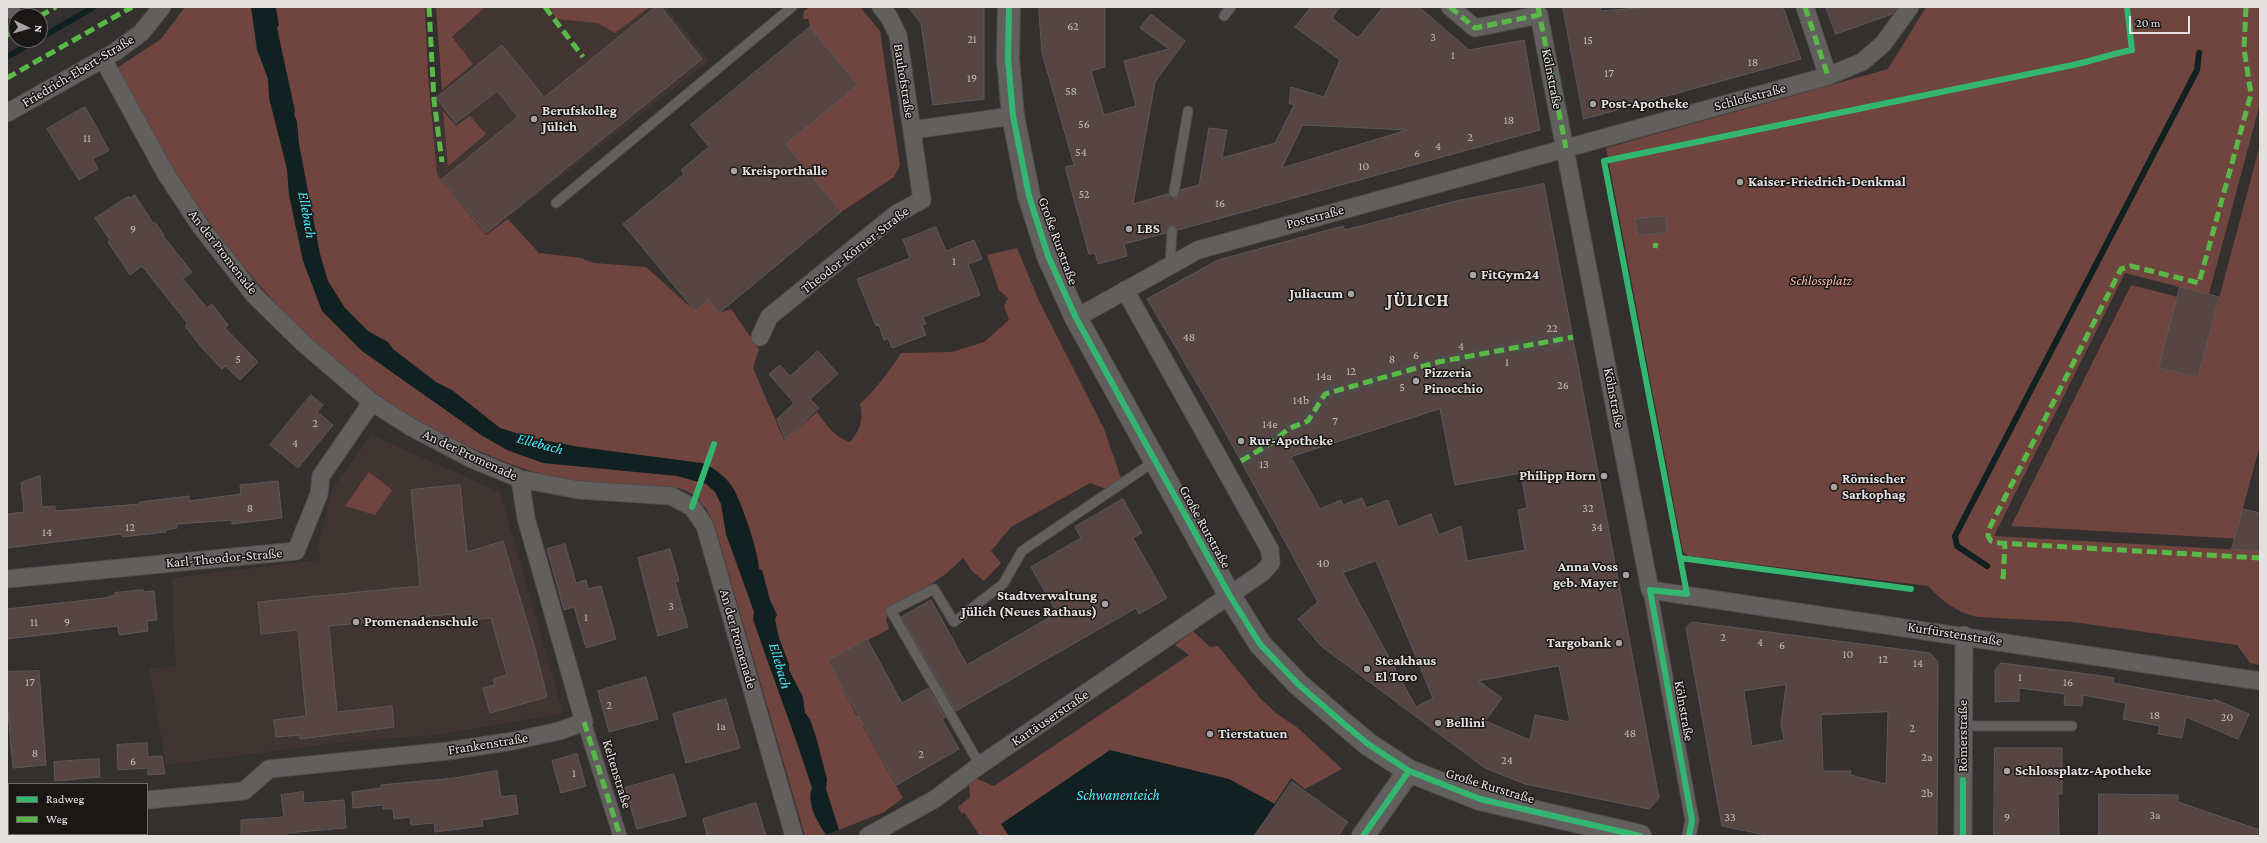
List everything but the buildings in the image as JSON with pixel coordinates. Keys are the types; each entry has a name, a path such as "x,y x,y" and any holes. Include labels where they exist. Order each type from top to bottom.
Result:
{"main road":[{"name":"Große Rurstraße","path":"1009,7 1008,59 1013,116 1029,196 1048,256 1076,318 1230,596 1260,644 1298,684 1368,744 1408,771 1480,799 1640,836"},
{"path":"1363,836 1408,771"}],"street":[{"path":"7,10 11,7"},
{"name":"Friedrich-Ebert-Straße","path":"7,113 102,59 141,33 162,7"},
{"name":"Bauhofstraße","path":"881,7 889,17 898,35 912,130 1013,116"},
{"path":"1450,7 1475,28 1539,11"},
{"path":"1805,7 1828,76"},
{"name":"Schloßstraße","path":"1566,148 1828,76 1862,62 1878,48 1899,24 1910,7"},
{"name":"Kölnstraße","path":"1539,11 1650,590 1692,820 1689,836"},
{"name":"An der Promenade","path":"102,59 166,174 206,233 254,295 302,342 372,402 474,460 520,479 579,490 670,496 692,507 705,526 794,836"},
{"name":"Theodor-Körner-Straße","path":"760,337 769,317 896,214 922,200 912,130"},
{"name":"Poststraße","path":"1076,318 1198,250 1566,148"},
{"path":"1125,290 1270,550 1271,563 1254,579 1230,596"},
{"name":"Karl-Theodor-Straße","path":"7,579 296,551 319,494 321,476 372,402"},
{"path":"520,479 526,518 584,722"},
{"name":"Kurfürstenstraße","path":"1650,590 1964,635 2260,681"},
{"name":"Kartäuserstraße","path":"868,836 935,800 980,766 1230,596"},
{"name":"Römerstraße","path":"1963,836 1964,635"},
{"name":"Frankenstraße","path":"148,800 244,791 269,769 448,751 506,742 559,731 584,722"},
{"name":"Keltenstraße","path":"584,722 620,836"}],"lane":[{"path":"556,203 792,7"},
{"path":"1224,16 1231,7"},
{"path":"1174,192 1188,110"},
{"path":"1170,265 1172,231"},
{"path":"980,766 891,611 934,589 954,622 1003,584 1022,550 1155,461"},
{"path":"1963,726 2072,726"}],"shaded area":[{"name":"Berufskolleg Jülich","path":"485,7 550,7 556,19 597,23 615,33 650,7 666,7 709,61 486,235 437,174 431,99 473,64 452,37"},
{"name":"Promenadenschule","path":"371,435 500,492 563,713 437,735 351,741 166,765 149,668 176,667 172,578 320,560 318,546 332,489"}],"green space":[{"path":"185,7 425,7 428,75 437,174 486,235 508,219 539,253 581,258 594,263 646,267 695,311 708,300 719,313 731,309 759,349 753,368 784,440 817,412 835,434 850,442 859,429 862,415 860,404 882,380 901,353 952,352 984,342 1009,320 1004,306 1008,298 999,290 987,255 1017,248 1039,301 1104,429 1122,481 1109,490 1090,483 1011,527 991,551 1001,563 984,581 972,571 963,558 947,573 891,611 886,619 889,629 828,661 857,716 870,709 876,718 863,726 903,798 884,812 824,836 805,836 714,523 708,511 700,501 690,493 675,487 624,485 554,477 512,464 472,448 427,425 384,399 344,368 307,335 272,299 239,261 208,220 180,179 155,138 117,68 161,39"},
{"path":"436,7 485,7 452,37 473,64 442,90"},
{"path":"550,7 650,7 615,33 597,23 556,19"},
{"path":"810,7 860,7 880,31 900,166 894,177 841,212 820,186 797,185 810,174 801,162 772,155 857,85 810,27 808,19 803,19 804,11"},
{"name":"Schlossplatz","path":"1926,7 2260,7 2260,104 2190,364 2191,290 2125,273 1994,536 2260,551 2260,665 2250,663 2237,645 2073,622 1977,617 1956,609 1928,586 1689,556 1683,552 1606,148 1888,69"},
{"path":"443,111 456,126 470,116 486,134 448,166"},
{"path":"2260,145 2260,445 2240,519 2260,540 2011,526 2131,285 2178,297 2159,368 2198,377"},
{"path":"369,472 392,490 375,515 345,506"},
{"path":"1193,631 1210,647 1218,646 1260,698 1276,713 1298,728 1342,769 1305,789 1291,778 1253,836 980,836 964,812 962,814 958,807 970,797 969,783 977,779 994,786 1189,655 1175,645"}],"water":[{"name":"Ellebach","path":"251,7 276,8 279,25 277,28 295,111 294,114 297,122 299,144 320,254 328,281 345,308 368,331 388,342 393,349 436,382 452,390 500,428 532,438 580,447 702,463 719,473 733,488 745,515 756,550 759,569 762,570 770,600 777,615 775,619 779,638 789,664 789,670 803,697 805,713 810,719 816,737 827,779 826,789 839,830 826,835 814,813 811,800 812,788 753,619 754,612 726,534 721,504 715,492 706,484 677,476 543,463 507,450 481,435 362,351 322,311 303,261 289,195 287,169 269,98 268,79 257,50"},
{"name":"Schwanenteich","path":"1110,750 1229,779 1275,804 1253,836 1009,836 1001,824"}],"waterway":[{"path":"48,33 94,7"},
{"path":"7,57 22,48"},
{"path":"1987,566 1957,546 1955,536 2197,70 2199,53"}],"tunnel":[{"path":"1241,461 1273,442 1288,429 1308,421 1325,394 1438,362 1573,337"}],"marked path":[{"path":"48,12 56,7"},
{"path":"7,78 132,7"},
{"path":"429,7 434,100 442,162"},
{"path":"545,7 583,57"},
{"path":"1450,7 1475,28 1539,15"},
{"path":"1538,7 1566,148"},
{"path":"1805,7 1828,76"},
{"path":"2246,7 2244,49 2251,94 2199,283 2131,266 2121,269 1989,529 1988,536 1991,541 1999,543 2260,558"},
{"path":"1653,245 1658,246"},
{"path":"1241,461 1273,442 1288,429 1308,421 1325,394 1438,362 1573,337"},
{"path":"2003,579 2005,544"},
{"path":"584,722 620,836"}],"cycle path":[{"path":"1009,7 1008,59 1013,116 1029,196 1048,256 1076,318 1230,596 1260,644 1298,684 1344,724 1368,744 1409,771 1480,799 1640,836"},
{"path":"1689,836 1692,820 1650,590 1687,594 1604,161 2076,64 2132,50 2127,7"},
{"path":"692,507 714,444"},
{"path":"1680,558 1911,589"},
{"path":"1363,836 1409,771"},
{"path":"1963,780 1963,836"}],"place":[{"name":"Post-Apotheke","path":"1593,104"},
{"name":"Berufskolleg Jülich","path":"534,119"},
{"name":"Kreisporthalle","path":"734,171"},
{"name":"Kaiser-Friedrich-Denkmal","path":"1740,182"},
{"name":"LBS","path":"1129,229"},
{"name":"FitGym24","path":"1473,275"},
{"name":"Juliacum","path":"1351,294"},
{"name":"Pizzeria Pinocchio","path":"1416,381"},
{"name":"Rur-Apotheke","path":"1241,441"},
{"name":"Philipp Horn","path":"1604,476"},
{"name":"Römischer Sarkophag","path":"1834,487"},
{"name":"Anna Voss geb. Mayer","path":"1626,575"},
{"name":"Stadtverwaltung Jülich (Neues Rathaus)","path":"1105,604"},
{"name":"Promenadenschule","path":"356,622"},
{"name":"Targobank","path":"1619,643"},
{"name":"Steakhaus El Toro","path":"1367,669"},
{"name":"Bellini","path":"1438,723"},
{"name":"Tierstatuen","path":"1210,734"},
{"name":"Schlossplatz-Apotheke","path":"2007,771"}],"district":[{"name":"JÜLICH","path":"1418,300"}]}
